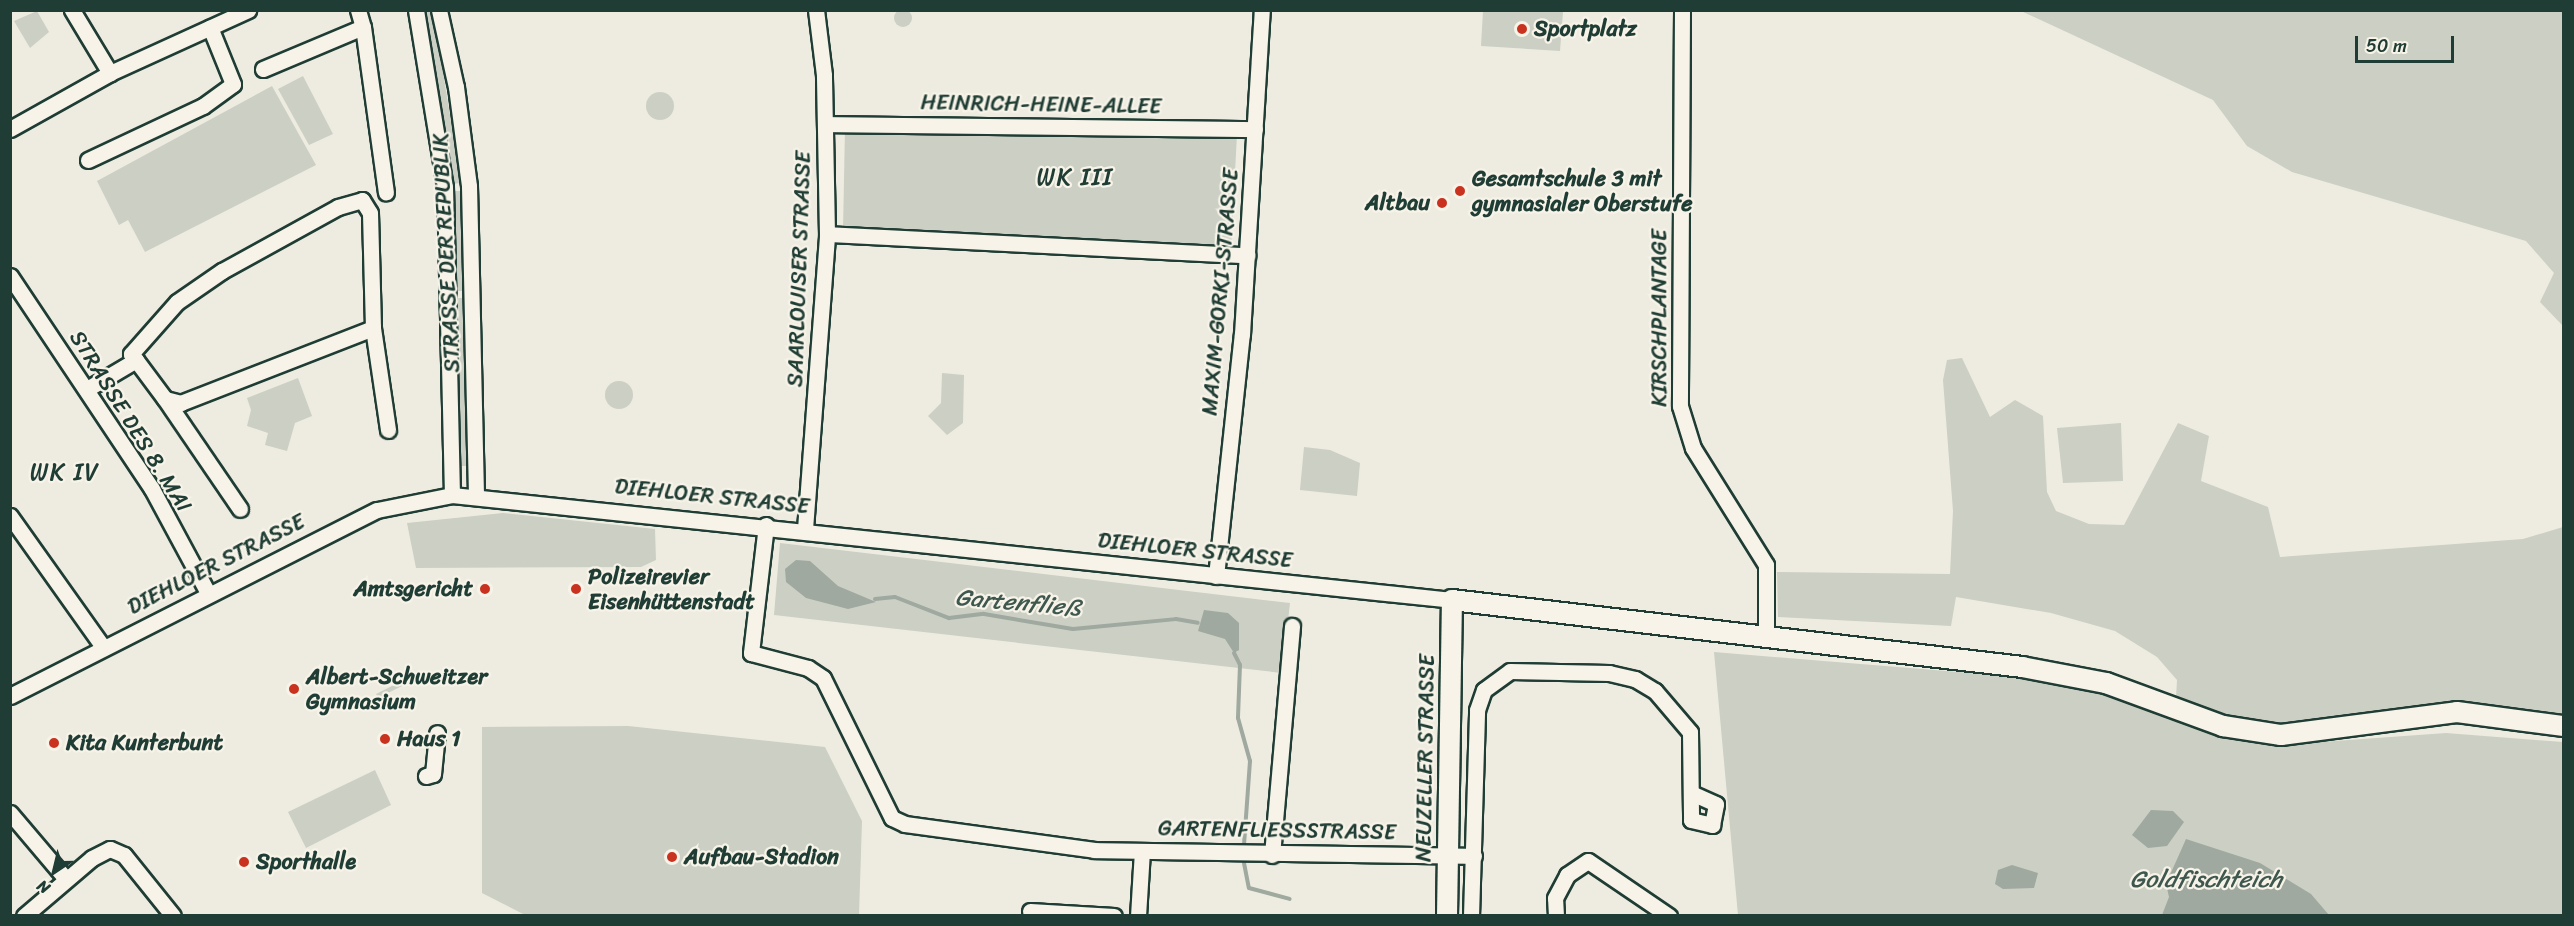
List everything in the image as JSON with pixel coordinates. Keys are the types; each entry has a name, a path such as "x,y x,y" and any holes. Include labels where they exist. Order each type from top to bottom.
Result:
{"main road":[{"path":"1452,600 2033,669 2106,683 2223,726 2281,735 2457,712 2564,726"},
{"name":"NEUZELLER STRASSE","path":"1447,915 1452,600"}],"street":[{"path":"72,10 110,73"},
{"path":"10,129 110,73 248,10"},
{"path":"358,10 363,27 386,192"},
{"name":"STRASSE DER REPUBLIK","path":"416,10 445,187 452,495"},
{"name":"STRASSE DER REPUBLIK","path":"439,10 456,87 468,186 476,495"},
{"name":"SAARLOUISER STRASSE","path":"805,529 827,234 826,124 816,10"},
{"name":"MAXIM-GORKI-STRASSE","path":"1216,576 1247,255 1262,10"},
{"name":"KIRSCHPLANTAGE","path":"1682,10 1680,406 1693,448 1766,565 1766,637"},
{"path":"88,160 203,106 233,84 210,27"},
{"path":"263,69 363,27"},
{"name":"HEINRICH-HEINE-ALLEE","path":"826,124 1255,129"},
{"path":"240,509 165,399 131,354 177,302 211,279 338,207 362,200 370,213 373,244 373,328 388,430"},
{"path":"827,234 1247,255"},
{"name":"STRASSE DES 8. MAI","path":"10,276 152,489 208,593"},
{"path":"165,399 181,404 373,328"},
{"path":"87,389 136,360"},
{"name":"DIEHLOER STRASSE","path":"10,696 103,646 377,510 452,495 476,495 805,529 1216,576 1452,600"},
{"path":"10,516 103,646"},
{"name":"GARTENFLIESSSTRASSE","path":"766,525 751,653 808,668 823,678 892,818 1094,850 1272,855 1474,856"},
{"path":"1272,855 1292,626"},
{"path":"1472,915 1478,710 1484,690 1510,671 1609,673 1635,678 1655,691 1690,732 1691,793"},
{"path":"426,776 433,774 437,733"},
{"path":"10,813 66,879"},
{"path":"24,915 66,879 110,849 124,855 172,915"},
{"name":"GARTENFLIESSSTRASSE","path":"1138,915 1142,851"},
{"path":"1557,915 1555,898 1567,875 1588,861 1669,915"},
{"path":"1030,911 1114,915"}],"shaded area":[{"path":"899,9 907,9 912,14 910,25 899,27 894,22 894,14"},
{"path":"37,11 49,32 30,48 14,21"},
{"path":"422,11 433,11 461,183 451,184"},
{"name":"Sportplatz","path":"1483,11 1563,12 1560,51 1481,46"},
{"path":"2021,11 2563,11 2563,326 2540,302 2554,273 2526,241 2292,172 2247,146 2213,100"},
{"path":"303,76 333,134 309,145 278,89"},
{"path":"272,86 316,165 145,252 128,220 119,225 97,181"},
{"path":"660,92 670,96 674,106 670,116 660,120 650,116 646,106 650,96"},
{"path":"845,128 1237,134 1231,250 843,231"},
{"path":"451,191 462,191 467,291 456,291"},
{"path":"457,298 468,298 469,466 458,466"},
{"path":"1962,358 1990,417 2015,400 2043,416 2047,492 2056,511 2089,524 2124,525 2178,423 2209,436 2201,481 2268,507 2280,557 2523,539 2563,527 2563,723 2527,718 2283,730 2229,720 2176,698 2177,680 2157,657 2115,631 2051,613 1956,597 1951,626 1778,617 1777,572 1950,574 1953,511 1943,380 1947,360"},
{"path":"942,373 964,375 963,423 947,435 928,416 941,403"},
{"path":"298,378 312,416 295,423 287,451 265,445 268,433 247,426 251,410 247,398"},
{"path":"619,381 629,385 633,395 629,405 619,409 609,405 605,395 609,385"},
{"path":"2121,423 2123,481 2063,483 2057,428"},
{"path":"1304,447 1330,450 1360,463 1357,496 1300,490"},
{"path":"503,513 655,529 656,560 641,567 416,568 407,523"},
{"path":"780,543 1290,603 1282,673 774,615"},
{"path":"1714,652 2020,677 2101,692 2230,737 2293,744 2446,733 2563,742 2563,915 1738,915"},
{"path":"412,676 414,680 378,698 376,694"},
{"name":"Aufbau-Stadion","path":"628,726 825,747 862,821 859,915 525,915 482,893 482,727"},
{"path":"375,770 391,805 306,848 288,812"}],"water":[{"path":"796,560 810,561 838,586 876,602 848,609 806,598 786,582 785,569"},
{"path":"1204,610 1228,613 1239,623 1239,650 1234,653 1225,639 1198,631"},
{"name":"Goldfischteich","path":"2151,810 2173,811 2184,822 2167,846 2148,848 2132,835"},
{"name":"Goldfischteich","path":"2186,839 2260,863 2311,894 2329,915 2162,915 2169,897 2166,884"},
{"path":"2012,865 2038,873 2034,888 2003,889 1995,884 1998,870"}],"waterway":[{"name":"Gartenfließ","path":"875,599 895,597 949,618 984,614 1073,629 1176,619 1198,623"},
{"name":"Gartenfließ","path":"1234,653 1240,665 1238,718 1250,761 1244,845"},
{"name":"Gartenfließ","path":"1244,863 1249,888 1290,899"}],"place":[{"name":"Sportplatz","path":"1522,29"},
{"name":"Gesamtschule 3 mit gymnasialer Oberstufe","path":"1460,191"},
{"name":"Altbau","path":"1442,203"},
{"name":"Amtsgericht","path":"485,589"},
{"name":"Polizeirevier Eisenhüttenstadt","path":"576,589"},
{"name":"Albert-Schweitzer Gymnasium","path":"294,689"},
{"name":"Haus 1","path":"385,739"},
{"name":"Kita Kunterbunt","path":"54,743"},
{"name":"Aufbau-Stadion","path":"672,857"},
{"name":"Sporthalle","path":"244,862"}],"district":[{"name":"WK III","path":"1075,178"},
{"name":"WK IV","path":"65,473"}]}
